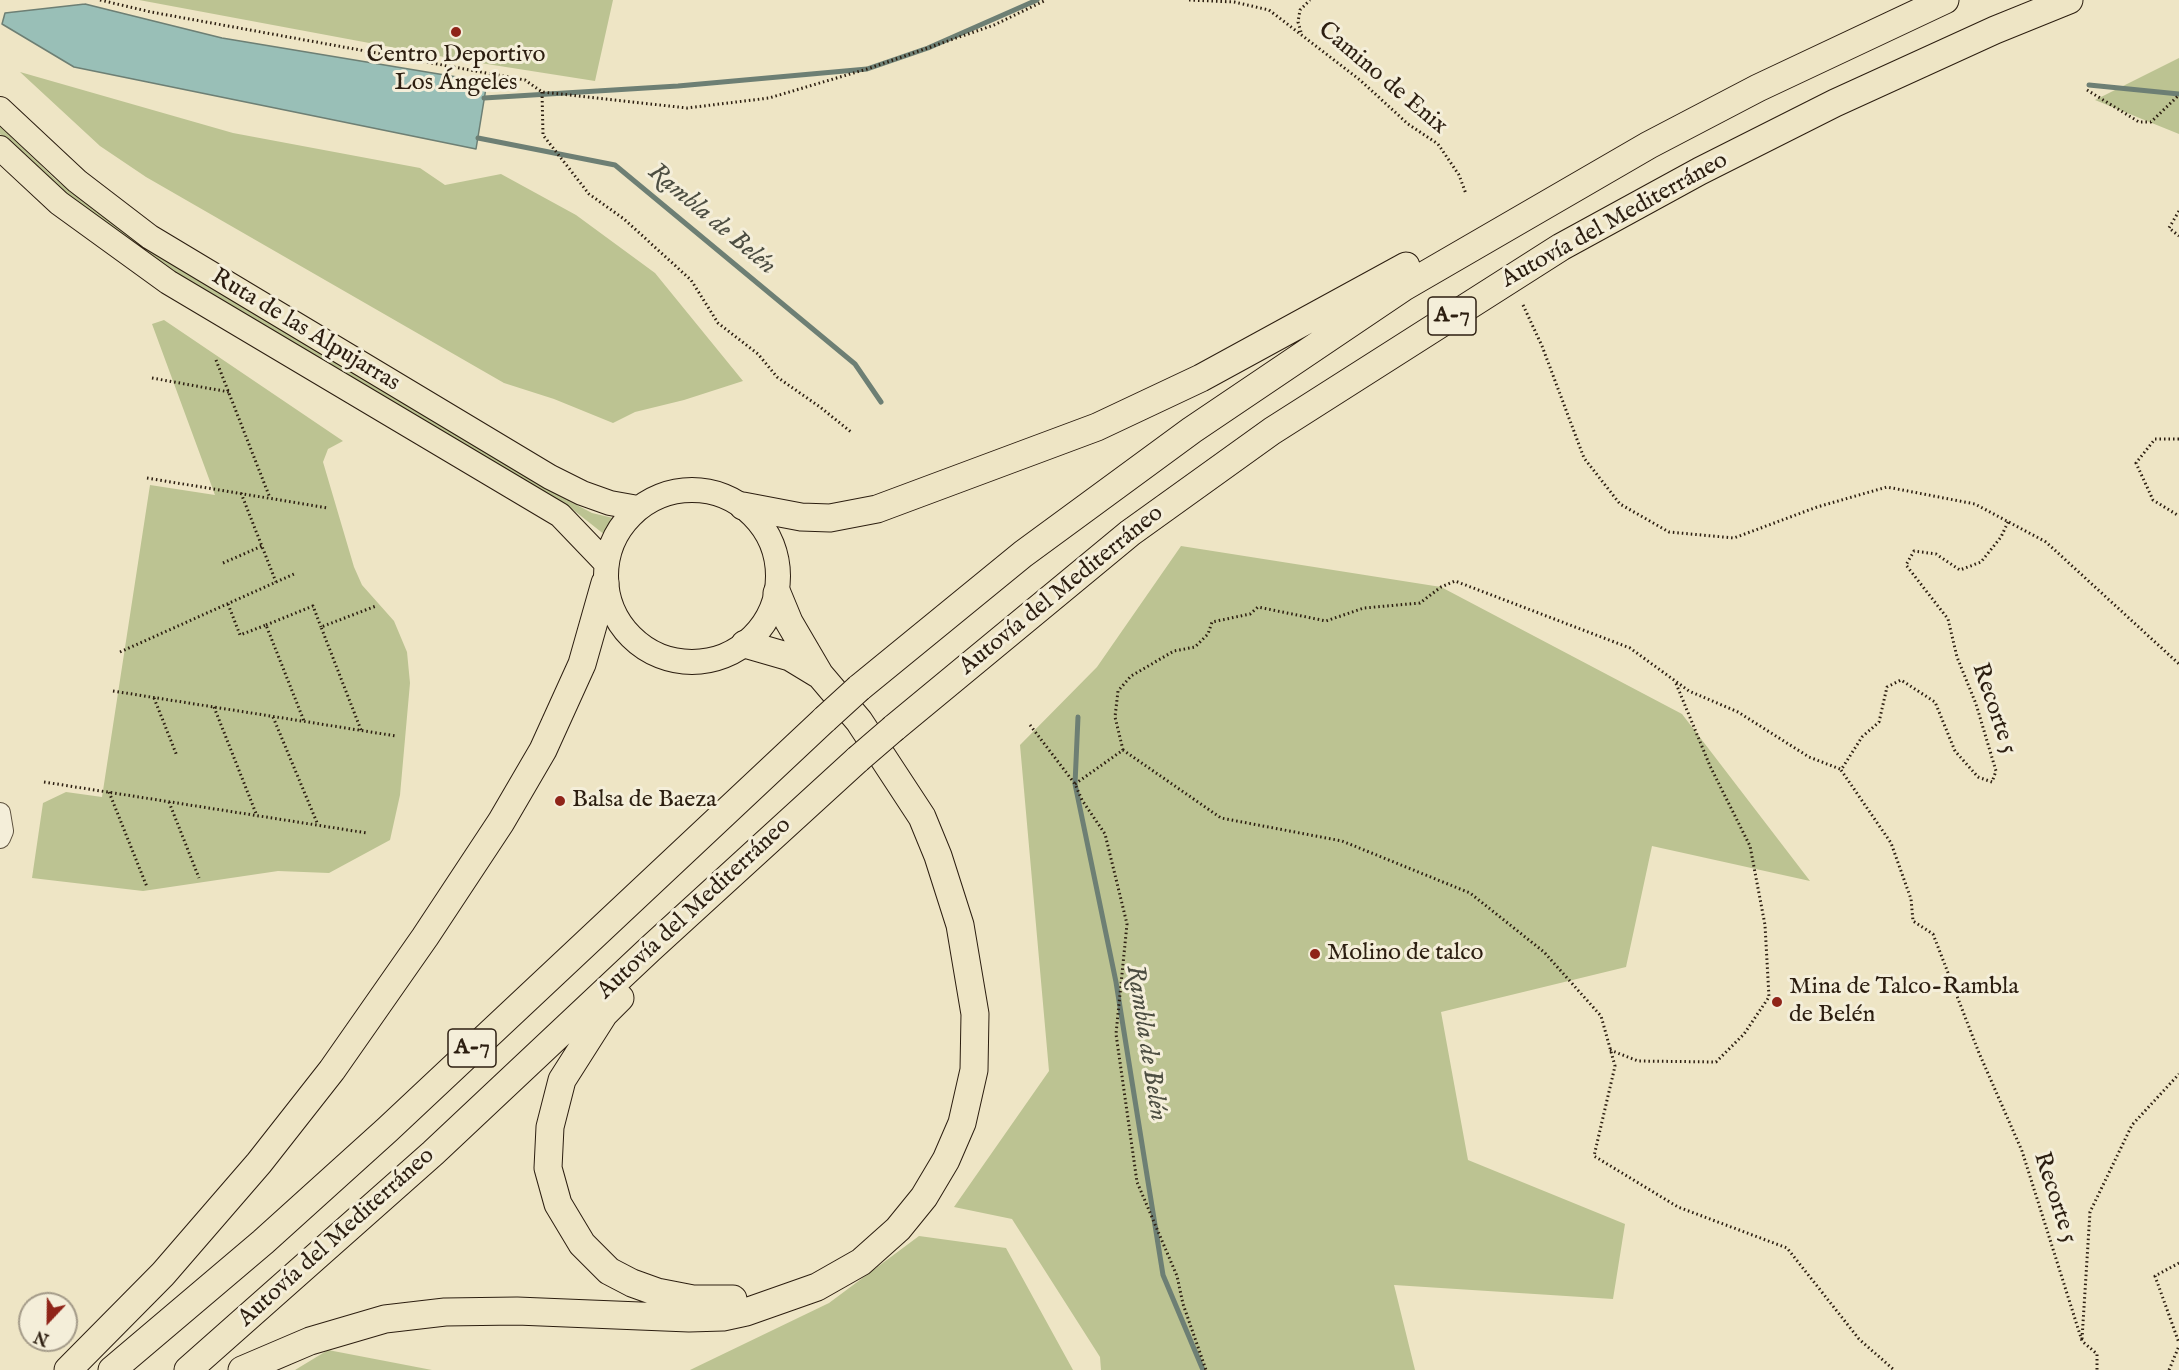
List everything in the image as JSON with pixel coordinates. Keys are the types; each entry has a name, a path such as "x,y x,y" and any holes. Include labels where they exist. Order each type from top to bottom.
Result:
{"highway":[{"name":"Autovía del Mediterráneo","path":"112,1370 263,1242 360,1154 859,688 1023,554 1192,430 1404,287 1509,224 1649,145 1758,88 1945,0"},
{"name":"Autovía del Mediterráneo","path":"188,1370 433,1153 650,949 858,759 1149,519 1272,431 1561,248 1700,171 1834,103 1995,30 2069,0"},
{"path":"743,506 801,518 830,518 878,509 1097,427 1201,378 1458,237 1509,224"},
{"path":"68,1370 163,1274 259,1163 332,1070 425,937 501,822 543,750 582,664 606,573"},
{"path":"242,1370 310,1341 385,1319 445,1312 517,1311 689,1318 723,1317 817,1287 861,1262 898,1229 924,1197 946,1161 962,1123 974,1070 975,1014 971,979 960,925 938,856 916,808 859,721 820,675 789,622 777,593"},
{"path":"745,644 790,657 820,675"},
{"path":"650,949 628,990 604,1014 562,1080 550,1127 548,1168 558,1204 582,1244 609,1270 632,1283 657,1292 693,1299 779,1300"}],"main road":[{"name":"Ruta de las Alpujarras","path":"0,109 77,181 150,237 550,477 601,500 638,508"},
{"name":"Ruta de las Alpujarras","path":"0,148 59,203 158,275 560,514 606,573"},
{"path":"682,490 714,492 743,506 758,520 769,536 776,554 777,593 771,612 760,630 745,644 715,659 699,662 665,658 636,642 615,615 606,573 617,532 638,508 652,499 682,490"}],"lane":[{"path":"0,813 3,831 0,838"}],"path":[{"path":"100,0 151,12 525,80 542,92 687,108 768,98 867,69 983,29 1046,0"},
{"name":"Camino de Enix","path":"1188,0 1234,2 1269,10 1360,80 1408,124 1438,144 1459,175 1466,194"},
{"path":"1302,34 1298,21 1300,10 1310,0"},
{"path":"2087,90 2139,122 2151,122 2179,95"},
{"path":"542,92 543,135 589,194 624,219 691,280 718,323 758,354 777,377 820,406 851,432"},
{"path":"2179,211 2169,228 2179,236"},
{"path":"1524,305 1542,346 1584,459 1620,504 1669,532 1734,538 1817,507 1887,487 1975,504 2046,542 2179,664"},
{"path":"216,360 270,498"},
{"path":"152,378 229,392"},
{"path":"2179,439 2155,439 2136,463 2153,500 2179,516"},
{"path":"147,478 328,508"},
{"path":"241,493 276,582"},
{"name":"Recorte 5","path":"2008,522 2001,537 1982,562 1960,570 1936,554 1914,551 1906,565 1948,619 1958,657 1976,704 1996,771 1992,782 1978,777 1955,751 1935,702 1901,681 1887,687 1879,722 1862,737 1841,770 1891,843 1911,899 1913,921 1933,934 1979,1053 2022,1151 2082,1341 2097,1354 2097,1370"},
{"path":"223,563 262,546"},
{"path":"120,652 294,574"},
{"path":"1841,770 1809,757 1738,712 1689,691 1630,648 1455,581 1441,587 1420,603 1364,608 1326,621 1258,607 1250,614 1212,622 1208,634 1195,647 1174,651 1131,675 1118,691 1115,717 1123,750 1221,818 1342,841 1470,893 1544,952 1601,1016 1615,1066 1594,1156 1678,1207 1787,1248 1859,1339 1894,1370"},
{"path":"228,604 240,635 313,606 361,730"},
{"path":"321,627 376,606"},
{"path":"266,625 304,722"},
{"path":"1610,1050 1638,1061 1716,1062 1744,1034 1769,997 1764,925 1750,846 1710,766 1675,681"},
{"path":"113,691 396,736"},
{"path":"154,698 177,756"},
{"path":"214,707 257,816"},
{"path":"273,717 318,825"},
{"path":"1030,725 1075,784 1082,800 1105,834 1127,924 1116,1034 1137,1182 1177,1276 1183,1304 1206,1370"},
{"path":"1075,784 1123,750"},
{"path":"44,782 367,833"},
{"path":"109,792 147,887"},
{"path":"169,801 199,878"},
{"path":"2082,1341 2090,1212 2132,1125 2179,1074"},
{"path":"2169,1370 2179,1344 2155,1276 2179,1263"}],"green space":[{"name":"Centro Deportivo Los Ángeles","path":"139,0 613,0 595,81 455,59"},
{"path":"2179,58 2179,134 2095,100"},
{"path":"20,72 233,133 420,168 445,185 501,174 576,215 655,273 743,381 684,400 635,412 613,423 554,399 504,383 146,177 100,146"},
{"path":"0,126 56,180 149,251 554,493 592,513 613,518 605,535 567,505 193,287 85,213 14,149 0,134"},
{"path":"164,320 343,441 328,449 323,462 354,567 362,585 394,621 407,652 410,683 400,795 390,840 329,873 278,871 143,891 32,878 43,803 66,792 102,797 150,485 215,495 152,324"},
{"path":"1181,546 1441,587 1682,714 1810,881 1652,846 1626,967 1441,1012 1468,1160 1625,1224 1613,1299 1394,1285 1415,1370 1101,1370 1100,1357 1012,1219 954,1207 1049,1071 1020,745 1097,667"},
{"path":"919,1236 1006,1248 1073,1370 690,1370 829,1303"},
{"path":"328,1350 432,1370 295,1370"}],"water":[{"path":"85,4 222,38 487,82 476,149 74,67 2,24 5,13"}],"waterway":[{"path":"484,98 678,86 867,69 928,48 1037,0"},
{"path":"2089,85 2179,94"},
{"name":"Rambla de Belén","path":"478,138 615,165 855,364 881,402"},
{"name":"Rambla de Belén","path":"1078,717 1075,784 1116,982 1163,1275 1203,1370"}],"place":[{"name":"Centro Deportivo Los Ángeles","path":"456,32"},
{"name":"Balsa de Baeza","path":"560,801"},
{"name":"Molino de talco","path":"1315,954"},
{"name":"Mina de Talco-Rambla de Belén","path":"1777,1002"}]}
